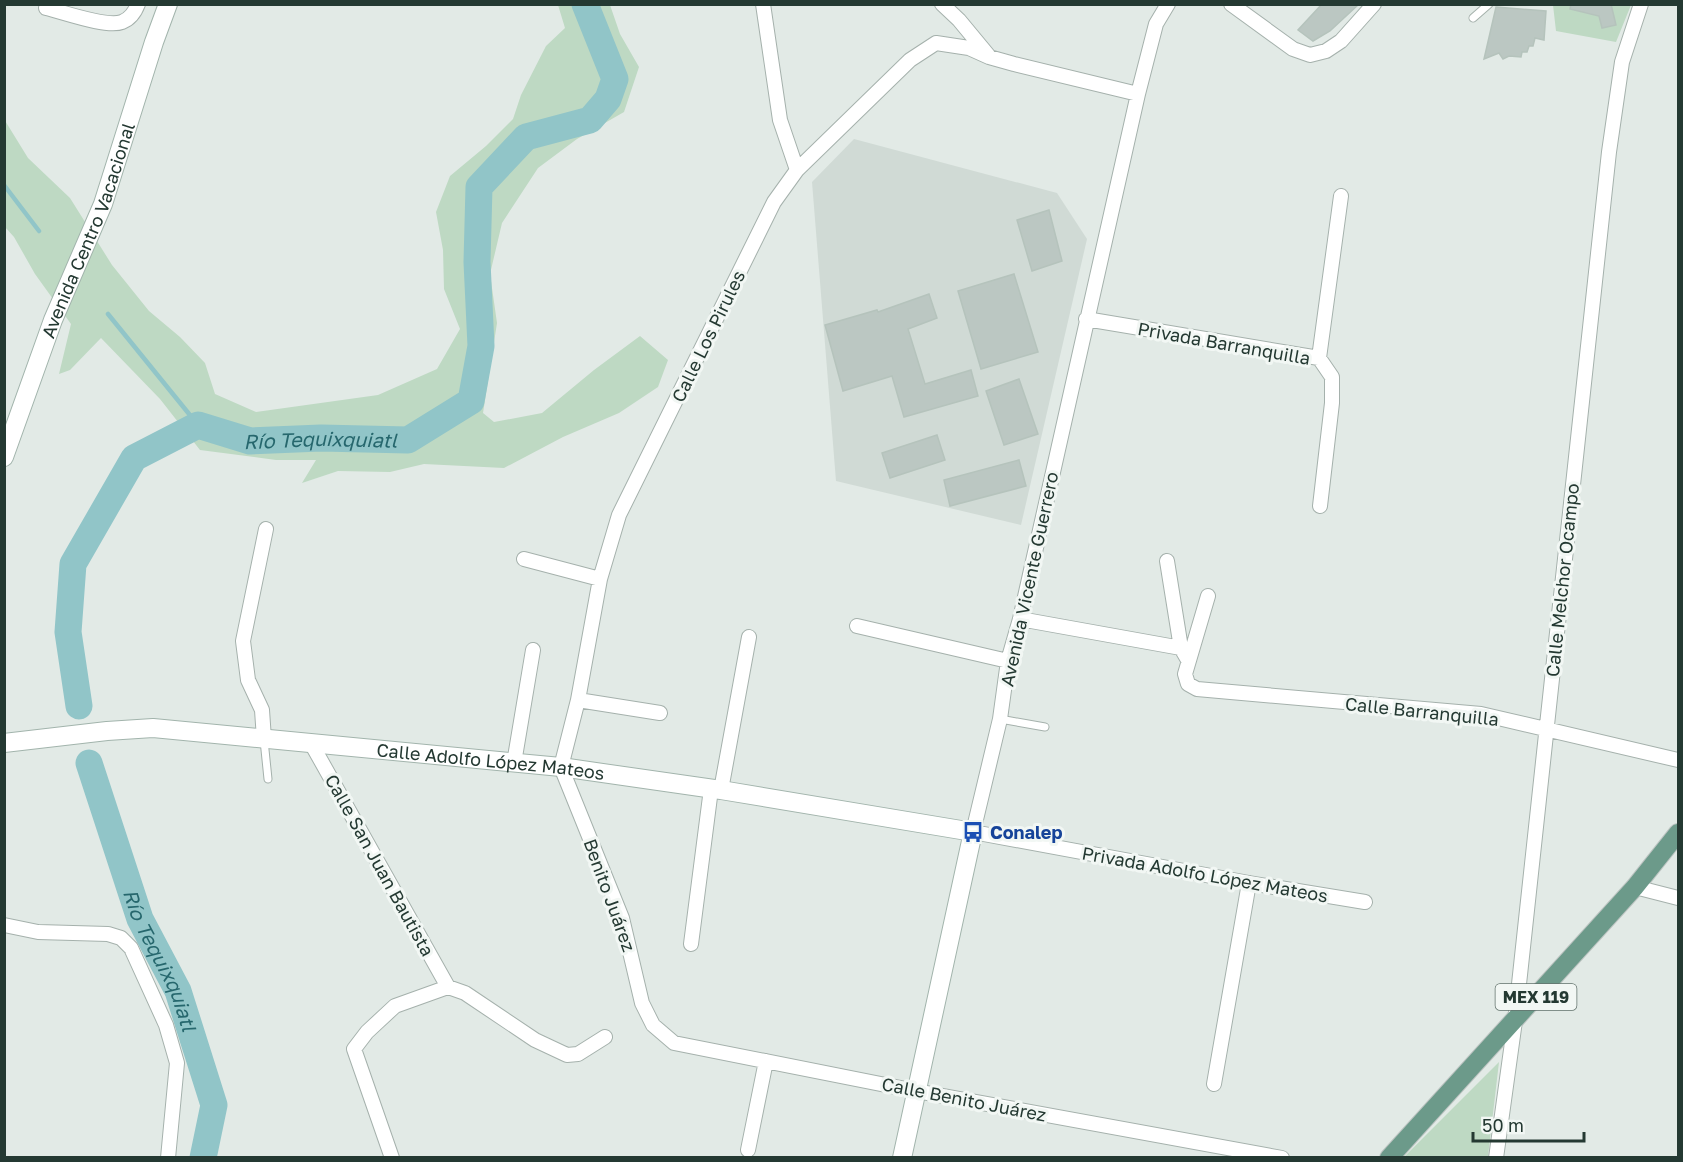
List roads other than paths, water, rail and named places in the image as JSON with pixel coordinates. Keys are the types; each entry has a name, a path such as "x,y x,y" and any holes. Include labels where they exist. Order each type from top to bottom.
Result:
{"main road":[{"name":"Avenida Centro Vacacional","path":"4,457 52,320 103,204 168,4"},
{"name":"Calle Adolfo López Mateos","path":"4,743 153,728 561,767 973,832"},
{"name":"Avenida Vicente Guerrero","path":"902,1158 973,832"},
{"name":"MEX 119","path":"1389,1158 1635,887 1678,833"}],"street":[{"path":"46,8 107,23 122,22 134,13 138,4"},
{"path":"763,4 780,120 797,170"},
{"path":"942,4 959,20 989,57"},
{"name":"Avenida Vicente Guerrero","path":"973,832 1000,719 1008,661 1020,619 1138,94 1156,24 1168,4"},
{"path":"1231,4 1293,49 1310,55 1326,51 1341,41 1374,4"},
{"name":"Calle Melchor Ocampo","path":"1496,1158 1515,1021 1609,152 1622,62 1641,4"},
{"name":"Calle Los Pirules","path":"561,767 578,700 600,579 619,515 774,202 797,170 910,60 936,43 969,48 1014,64 1138,94"},
{"path":"1319,358 1341,196"},
{"name":"Privada Barranquilla","path":"1086,320 1319,358 1332,377 1332,402 1320,506"},
{"path":"264,739 262,710 248,680 243,641 266,529"},
{"path":"524,560 600,579"},
{"path":"1167,561 1185,654"},
{"path":"1185,654 1208,596"},
{"path":"1020,619 1185,654"},
{"path":"857,626 1008,661"},
{"path":"691,944 716,790 749,637"},
{"path":"514,763 533,650"},
{"name":"Calle Barranquilla","path":"1185,654 1185,674 1188,684 1197,689 1481,714 1678,760"},
{"path":"578,700 660,713"},
{"name":"Calle San Juan Bautista","path":"311,743 448,987"},
{"name":"Benito Juárez","path":"561,767 622,918 642,1003 653,1025"},
{"name":"Privada Adolfo López Mateos","path":"973,832 1365,902"},
{"path":"1214,1084 1249,883"},
{"path":"1635,887 1678,898"},
{"path":"4,926 38,932 108,934 121,938 131,948 166,1025 177,1063 168,1158"},
{"path":"392,1158 354,1049 367,1032 395,1006 448,987 465,993 535,1040 567,1055 578,1054 605,1037"},
{"name":"Calle Benito Juárez","path":"653,1025 674,1042 916,1091 1282,1158"},
{"path":"748,1150 766,1061"}],"lane":[{"path":"1473,18 1489,4"},
{"path":"1000,719 1045,727"},
{"path":"264,739 267,779"}],"waterway":[{"name":"Río Tequixquiatl","path":"79,706 68,632 73,564 134,458 198,425 250,441 321,438 408,440 471,401 481,346 477,262 479,187 526,137 590,120 608,99 615,79 585,4"},
{"path":"4,185 39,231"},
{"path":"108,314 198,425"},
{"name":"Río Tequixquiatl","path":"89,763 140,919 178,991 214,1105 203,1158"}],"place":[{"name":"Conalep","path":"973,832"}]}
